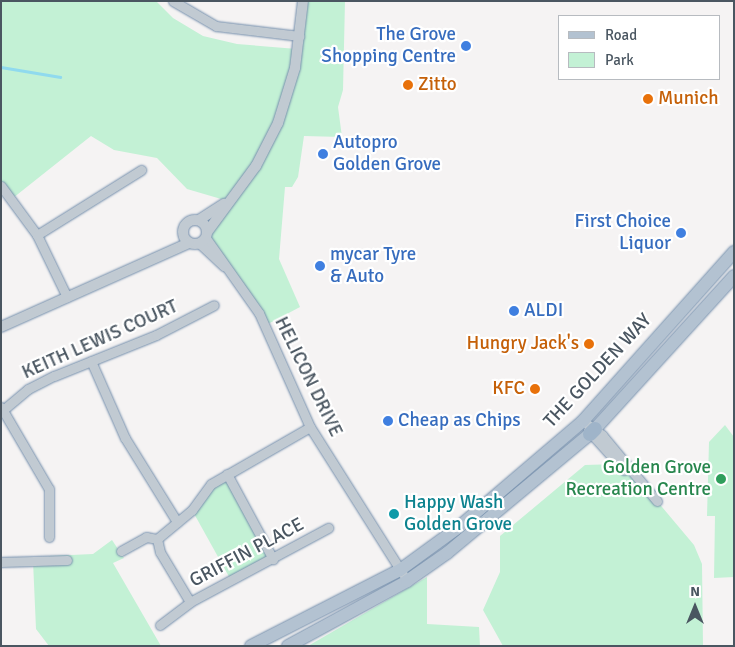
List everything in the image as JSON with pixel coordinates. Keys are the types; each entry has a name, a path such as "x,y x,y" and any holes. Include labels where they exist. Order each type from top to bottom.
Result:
{"main road":[{"name":"THE GOLDEN WAY","path":"251,646 404,575 583,421 734,252"},
{"path":"654,364 642,354 660,344 734,272"},
{"name":"THE GOLDEN WAY","path":"288,646 478,532 592,431 734,276"}],"street":[{"path":"173,1 216,26 299,36"},
{"path":"1,327 197,238 256,166 278,124 292,81 303,1"},
{"path":"37,235 141,170"},
{"path":"1,186 37,235 67,296"},
{"path":"197,238 185,224 200,220 229,201"},
{"path":"197,238 200,220"},
{"name":"HELICON DRIVE","path":"197,238 224,266 266,325 310,426 404,575"},
{"name":"KEITH LEWIS COURT","path":"2,408 28,389 214,305"},
{"path":"91,361 126,438 177,522"},
{"path":"2,408 49,489 49,537"},
{"path":"583,421 657,500"},
{"path":"121,551 146,537 160,536 177,522 211,484 310,426"},
{"path":"227,474 272,559"},
{"name":"GRIFFIN PLACE","path":"160,625 190,602 328,528"},
{"path":"160,536 160,552 190,602"},
{"path":"1,562 49,558 67,560"}],"green space":[{"path":"1,1 156,1 173,18 203,36 237,44 297,49 303,1 345,1 343,90 338,107 342,137 304,136 298,177 292,187 285,187 279,259 300,307 266,325 206,238 228,201 187,189 157,158 114,150 91,136 13,198 1,186"},
{"name":"Golden Grove Recreation Centre","path":"725,425 734,437 734,577 714,578 715,516 707,516 709,442"},
{"path":"617,464 657,501 694,545 702,564 703,646 503,646 483,610 500,572 500,536 585,465"},
{"path":"227,474 273,559 232,582 192,510 211,484"},
{"path":"112,540 124,558 113,563 161,646 49,646 36,629 33,561 49,561 49,556 93,554"},
{"path":"427,577 427,624 479,627 480,646 308,646"}],"waterway":[{"path":"1,67 60,77"}],"place":[{"name":"The Grove Shopping Centre","path":"466,46"},
{"name":"Zitto","path":"408,85"},
{"name":"Munich","path":"648,99"},
{"name":"Autopro Golden Grove","path":"323,154"},
{"name":"First Choice Liquor","path":"681,233"},
{"name":"mycar Tyre & Auto","path":"320,266"},
{"name":"ALDI","path":"514,311"},
{"name":"Hungry Jack's","path":"589,344"},
{"name":"KFC","path":"535,389"},
{"name":"Cheap as Chips","path":"388,421"},
{"name":"Golden Grove Recreation Centre","path":"721,479"},
{"name":"Happy Wash Golden Grove","path":"394,514"}]}
